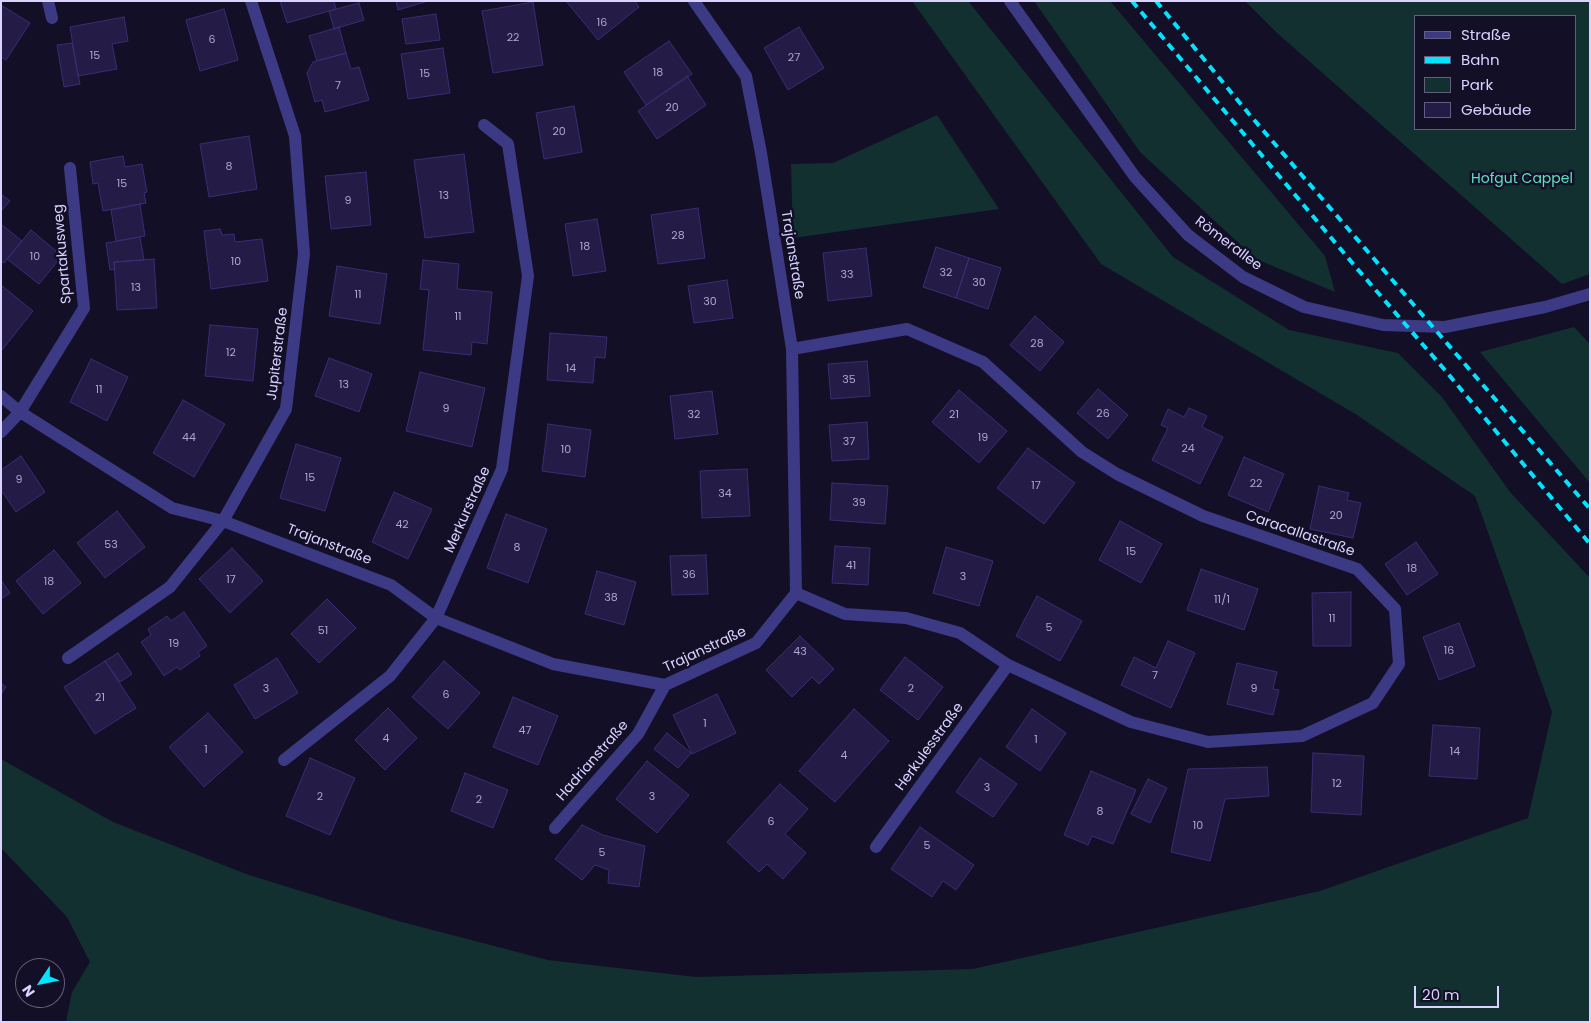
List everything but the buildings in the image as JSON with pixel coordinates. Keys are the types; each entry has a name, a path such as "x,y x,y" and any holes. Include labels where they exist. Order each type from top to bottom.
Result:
{"street":[{"path":"48,1 52,18"},
{"name":"Jupiterstraße","path":"68,658 170,587 223,521 286,409 304,254 295,136 251,1"},
{"name":"Trajanstraße","path":"1,396 20,412 172,508 223,521 391,585 436,618 553,664 665,686 756,644 796,593 792,349 746,76 694,1"},
{"name":"Römerallee","path":"1010,1 1135,177 1188,235 1243,277 1304,307 1383,326 1445,327 1545,307 1590,294"},
{"name":"Merkurstraße","path":"284,760 390,676 436,618 502,470 528,276 508,144 484,125"},
{"name":"Spartakusweg","path":"1,432 20,412 84,308 70,168"},
{"name":"Caracallastraße","path":"792,349 907,329 983,362 1082,452 1117,474 1203,516 1357,569 1395,609 1399,664 1373,703 1302,736 1208,742 1132,722 1008,665 960,633 906,618 845,614 796,593"},
{"name":"Herkulesstraße","path":"876,847 1008,665"},
{"name":"Hadrianstraße","path":"555,828 638,734 665,686"}],"green space":[{"path":"912,1 968,1 1173,257 1289,330 1398,353 1442,397 1510,492 1590,578 1590,1022 66,1022 72,992 90,962 67,917 1,848 1,759 113,822 249,875 398,921 548,960 696,977 973,969 1320,891 1528,818 1552,712 1475,496 1357,415 1101,264"},
{"path":"1034,1 1110,1 1325,256 1335,292 1256,259 1140,152"},
{"name":"Hofgut Cappel","path":"1245,1 1590,1 1590,274 1562,284 1276,32"},
{"path":"937,115 999,209 793,238 791,164 833,163"},
{"path":"1574,327 1590,344 1590,483 1480,352"}],"railway":[{"path":"1132,1 1590,544"},
{"path":"1156,1 1249,114 1590,509"}]}
